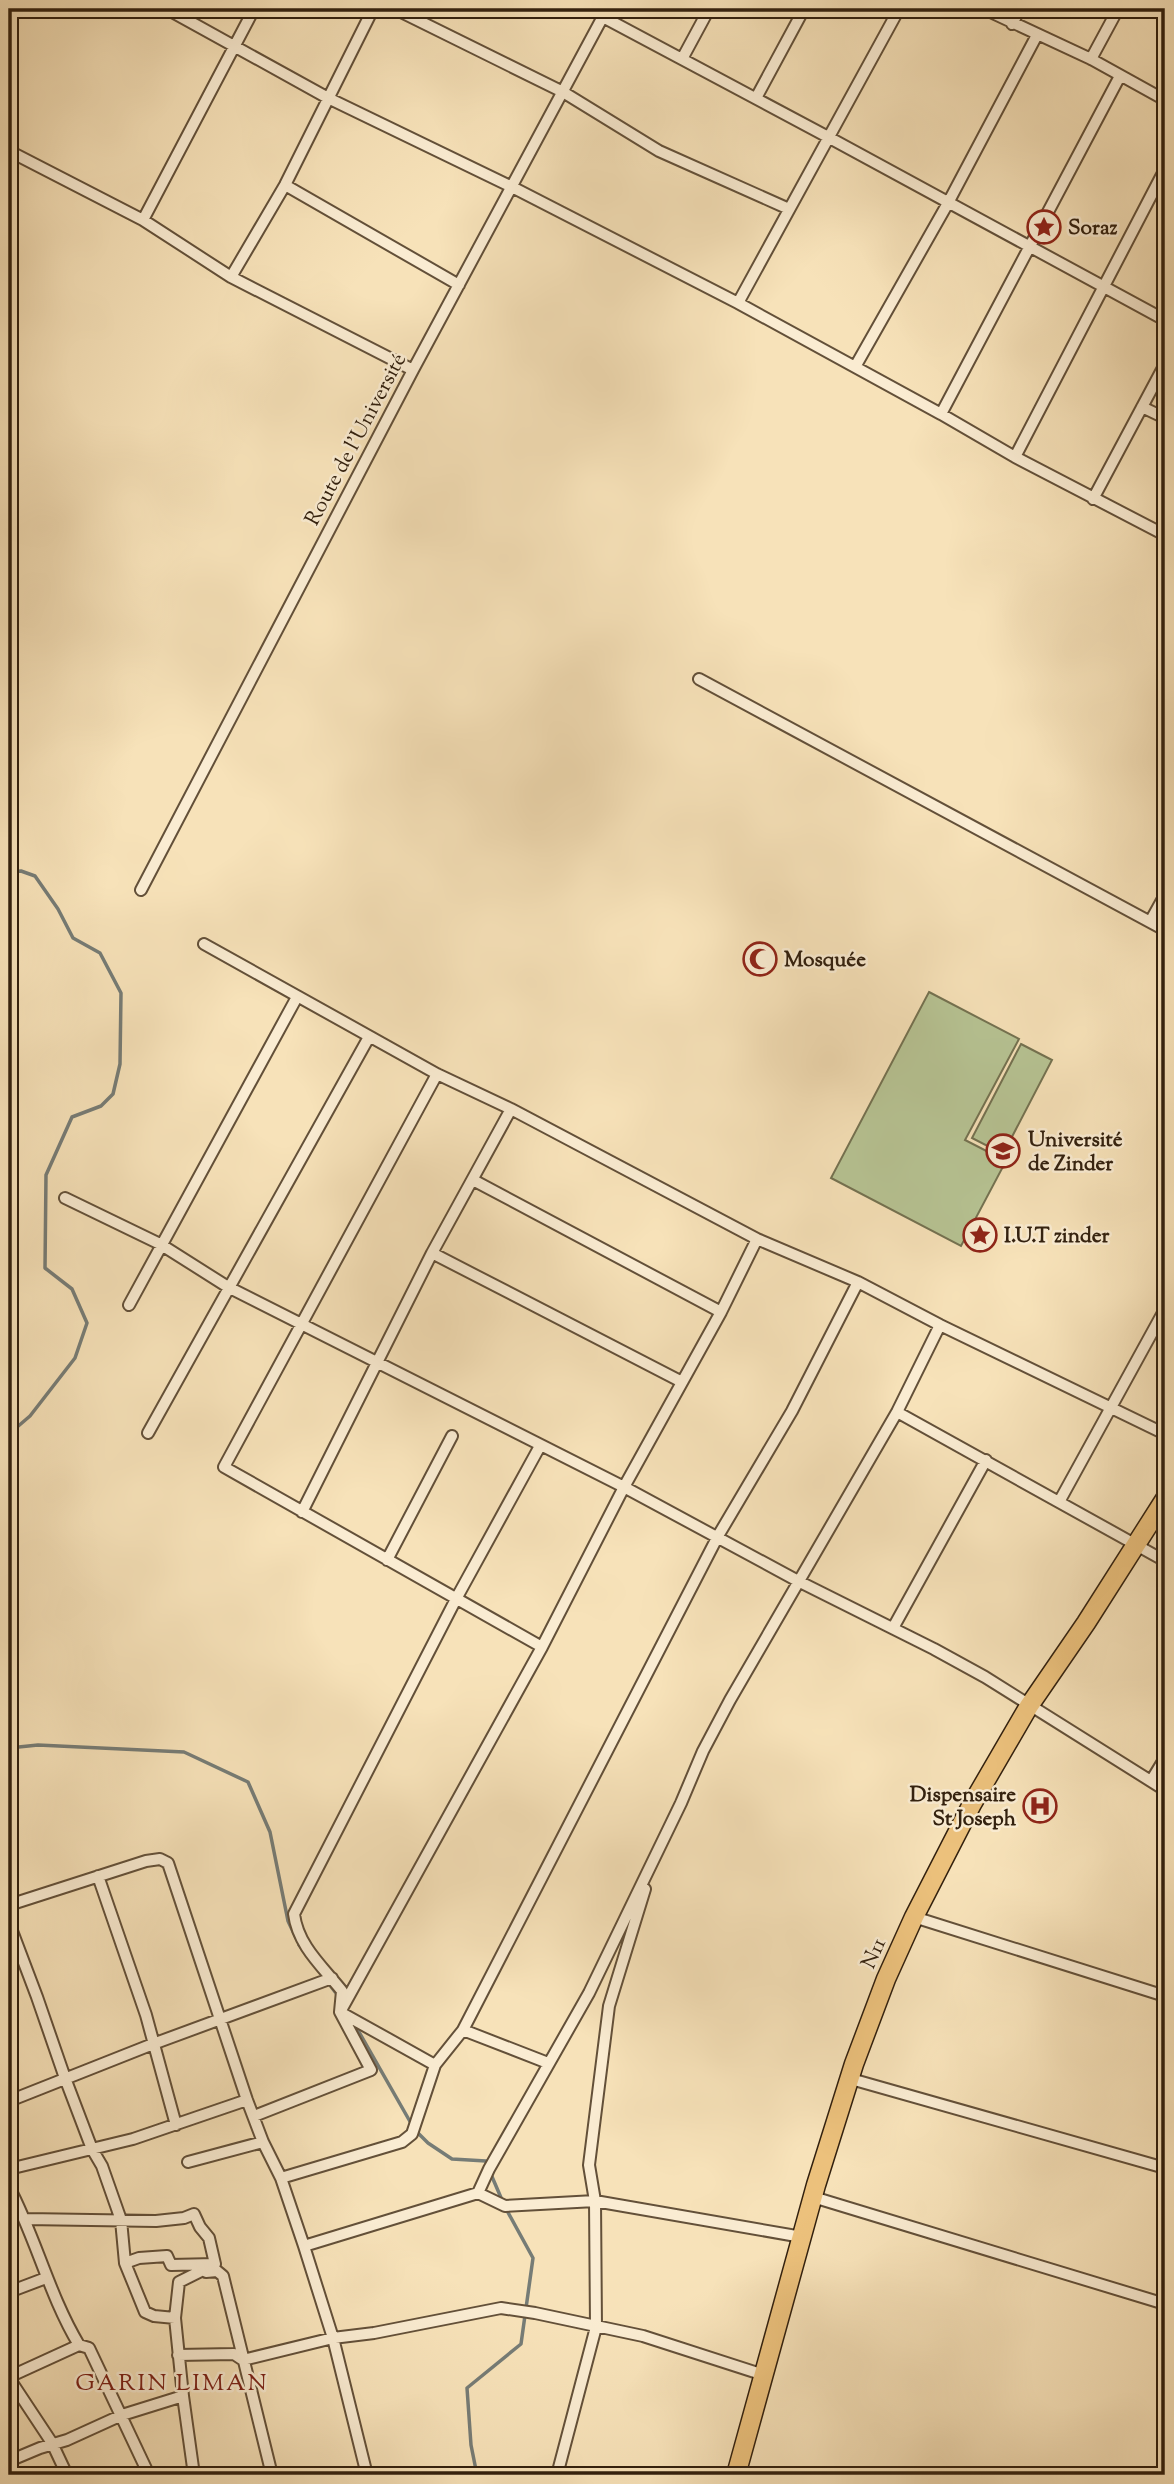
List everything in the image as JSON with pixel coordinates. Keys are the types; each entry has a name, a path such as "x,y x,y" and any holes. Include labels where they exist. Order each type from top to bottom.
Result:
{"main road":[{"name":"N11","path":"736,2475 813,2197 870,2022 914,1917 972,1804 1029,1706 1165,1499"}],"street":[{"path":"167,9 328,98 512,187 738,303 1093,499 1165,535"},
{"path":"144,220 254,9"},
{"path":"231,277 285,185 373,9"},
{"path":"395,9 563,92 659,151 789,209"},
{"path":"682,59 709,9"},
{"path":"756,98 804,9"},
{"path":"738,303 899,9"},
{"path":"984,9 1091,59 1165,100"},
{"path":"1012,24 1020,9"},
{"path":"1091,59 1118,9"},
{"path":"605,13 682,59 1165,320"},
{"name":"Route de l'Université","path":"141,890 413,370 605,13"},
{"path":"855,367 948,203 1037,35"},
{"path":"941,414 1120,76"},
{"path":"9,151 144,220 231,277 413,370"},
{"path":"1016,457 1165,169"},
{"path":"285,185 459,285"},
{"path":"1093,499 1165,364"},
{"path":"1142,407 1165,418"},
{"path":"699,679 1165,930"},
{"path":"1150,922 1165,895"},
{"path":"204,944 437,1074 757,1238 858,1282 940,1325 1165,1434"},
{"path":"129,1305 297,996"},
{"path":"148,1433 369,1037"},
{"path":"437,1074 223,1467 542,1647"},
{"path":"302,1512 432,1252 511,1110"},
{"path":"473,1180 721,1312"},
{"path":"65,1198 160,1244 228,1287 377,1360 985,1676 1165,1790"},
{"path":"340,2012 542,1647 624,1487 721,1312 757,1238"},
{"path":"432,1252 682,1382"},
{"path":"281,2178 402,2142 414,2129 435,2065 463,2030 718,1536 792,1411 858,1282"},
{"path":"1059,1502 1165,1309"},
{"path":"478,2193 589,1993 703,1751 798,1581 845,1506 897,1412 940,1325"},
{"path":"897,1412 1165,1561"},
{"path":"387,1560 452,1436"},
{"path":"254,2116 371,2070 340,2012 342,1991 309,1953 295,1927 294,1914 456,1599 540,1446"},
{"path":"893,1628 986,1460"},
{"path":"1151,1781 1165,1758"},
{"path":"556,2475 596,2327 595,2201 589,2165 609,2006 656,1854"},
{"path":"9,1905 146,1861 160,1859 168,1863 247,2100 263,2142 281,2178 304,2246 333,2338 367,2475"},
{"path":"98,1876 146,2015 176,2125"},
{"path":"9,1890 9,1899"},
{"path":"914,1917 1165,1996"},
{"path":"9,1923 65,2078 92,2148 102,2166 121,2220 125,2263 145,2312 175,2318"},
{"path":"9,2101 332,1978"},
{"path":"340,2012 435,2065"},
{"path":"463,2030 548,2063"},
{"path":"851,2079 1165,2168"},
{"path":"9,2169 134,2139 247,2100"},
{"path":"188,2162 263,2142"},
{"path":"9,2187 26,2219 57,2304 79,2345"},
{"path":"304,2246 478,2193 505,2206 595,2201 802,2237"},
{"path":"813,2197 1165,2304"},
{"path":"26,2219 156,2221 184,2218 194,2214 209,2238 215,2264"},
{"path":"125,2263 139,2258 167,2256 171,2265 215,2264"},
{"path":"194,2475 175,2318 179,2282 215,2264"},
{"path":"201,2273 217,2271 223,2276 272,2475"},
{"path":"9,2291 46,2278"},
{"path":"178,2355 234,2354 243,2360 333,2338 374,2333 501,2308 643,2336 764,2375"},
{"path":"67,2475 52,2443 9,2377 79,2345 89,2348 149,2475"},
{"path":"9,2461 52,2443 67,2440 122,2415 183,2396"}],"green space":[{"path":"929,992 1019,1039 965,1140 1006,1161 961,1246 831,1178"},
{"path":"1021,1044 1052,1060 1003,1154 972,1138"}],"waterway":[{"path":"9,872 21,871 35,876 58,909 73,938 100,953 121,993 120,1064 113,1094 101,1106 72,1117 46,1175 45,1268 72,1289 87,1323 75,1358 30,1416 9,1434"},
{"path":"9,1748 38,1745 184,1752 248,1782 270,1832 288,1921 296,1938"},
{"path":"299,1945 339,1997"},
{"path":"355,2025 412,2125"},
{"path":"416,2131 428,2143 452,2159 486,2161 487,2165"},
{"path":"490,2172 502,2200"},
{"path":"477,2475 471,2445 467,2388 521,2344 533,2258 505,2207"}],"place":[{"name":"Soraz","path":"1044,227"},
{"name":"Mosquée","path":"760,959"},
{"name":"Université de Zinder","path":"1003,1151"},
{"name":"I.U.T zinder","path":"980,1235"},
{"name":"Dispensaire St Joseph","path":"1040,1806"}],"district":[{"name":"GARIN LIMAN","path":"172,2382"}]}
